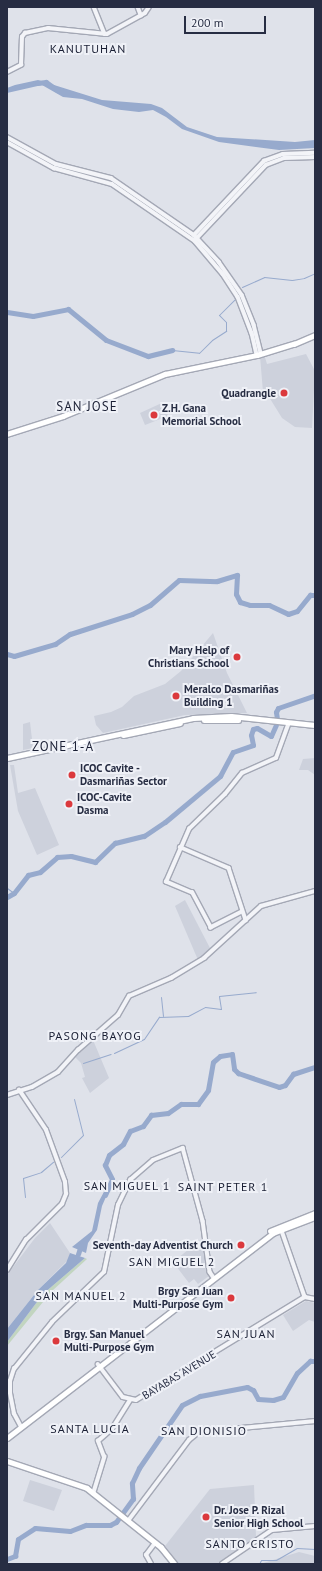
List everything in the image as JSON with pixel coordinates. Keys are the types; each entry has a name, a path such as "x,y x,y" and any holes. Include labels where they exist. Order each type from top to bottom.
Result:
{"highway":[{"path":"7,758 193,718 231,716 281,723 315,725"},
{"path":"7,761 186,722 230,720 273,722"},
{"path":"281,723 315,728"}],"main road":[{"path":"7,434 63,416 165,374 259,354 294,344 315,334"},
{"path":"7,1438 20,1426 213,1277 281,1227 315,1213"},
{"path":"281,1227 315,1216"},
{"path":"7,1434 20,1426"},
{"path":"7,1461 82,1485 167,1553 175,1564"}],"street":[{"path":"94,7 105,34"},
{"path":"138,7 141,15"},
{"path":"7,72 22,63 22,35 27,32 48,28 105,34 141,15 149,7"},
{"path":"7,137 56,164 111,178 195,238 226,271 240,296 259,354"},
{"path":"7,142 54,168 112,184 195,238"},
{"path":"195,238 264,161 283,154 315,153"},
{"path":"195,238 266,165 284,158 315,157"},
{"path":"242,912 211,928 192,893 166,882 189,829 225,794 242,773 276,758 288,725"},
{"path":"180,848 229,868 242,912 246,920"},
{"path":"7,1095 32,1087 58,1072 78,1050 118,1015 129,996 171,978 199,961 267,903 315,891"},
{"path":"7,1270 26,1240 62,1204 66,1194 65,1182 46,1130 19,1090"},
{"path":"20,1426 14,1414 10,1393 10,1381 14,1369 52,1322 105,1268 118,1205 130,1180 153,1160 183,1148 203,1221 213,1277"},
{"path":"281,1227 305,1297 315,1299"},
{"name":"BAYABAS AVENUE","path":"99,1366 123,1397 130,1400 136,1400 305,1297"},
{"path":"93,1494 104,1457 98,1441 112,1429 130,1400"},
{"path":"126,1519 189,1440 199,1432 315,1421"},
{"path":"222,1564 272,1530 315,1526"},
{"path":"151,1564 146,1555 155,1543"}],"shaded area":[{"path":"264,354 267,364 306,354 315,371 312,428 295,427 282,418 269,397 263,392 260,356"},
{"name":"Z.H. Gana Memorial School","path":"164,402 168,416 145,425 140,413"},
{"path":"213,633 227,673 247,713 185,715 103,733 96,725 94,716 111,712 122,707 134,696 165,684 181,671"},
{"path":"30,722 33,748 23,750 23,724"},
{"path":"315,758 315,775 308,770 299,770 303,759"},
{"path":"10,765 14,765 18,793 35,788 59,845 37,855 18,811"},
{"path":"185,900 211,950 198,960 175,906"},
{"path":"93,1040 109,1078 90,1093 82,1078 85,1077 81,1063 75,1057"},
{"path":"50,1223 70,1253 69,1259 38,1290 7,1329 7,1275 35,1238"},
{"path":"204,1237 209,1276 198,1284 194,1279 189,1283 173,1262"},
{"path":"306,1301 315,1303 315,1322 309,1320 293,1331 283,1315"},
{"path":"30,1480 62,1490 54,1511 23,1501"},
{"path":"254,1485 256,1537 218,1564 179,1564 165,1546 210,1489"},
{"path":"299,1552 315,1556 315,1564 260,1564"}],"green space":[{"path":"85,1258 87,1259 52,1291 7,1346 7,1342 43,1294"}],"water":[{"path":"38,80 102,100 151,104 162,108 187,127 217,137 295,142 315,140 315,148 279,150 219,142 182,129 166,117 153,110 139,112 113,109 82,99 63,97 42,85 7,93 7,88"},
{"path":"106,1188 109,1190 102,1206 97,1230 88,1243 86,1253 72,1247 92,1231 98,1203"},
{"path":"70,1253 85,1258 43,1294 7,1342 7,1329 38,1290 66,1263"}],"waterway":[{"path":"37,83 46,82 57,90"},
{"path":"242,287 264,277 292,280 304,278 315,273"},
{"path":"172,350 199,353 212,340 226,331 226,322 219,315 236,298"},
{"path":"7,312 33,316 68,309 106,340 148,356 172,350"},
{"path":"7,654 14,656 55,644 70,634 132,614 150,605 179,580 217,581 237,575 236,594 240,602 250,605 269,605 288,614 297,611 310,595 315,595"},
{"path":"277,719 276,712 278,708 315,695"},
{"path":"7,897 14,893 28,875 40,872 57,857 71,856 95,862 115,843 144,836 165,822 220,776 233,752 253,745 251,735 253,729 257,728 271,736 276,725"},
{"path":"7,888 14,893"},
{"path":"114,1053 144,1039 159,1017 188,1016 205,1007 221,1009 219,996 256,992"},
{"path":"161,997 163,1016"},
{"path":"83,1063 111,1054"},
{"path":"105,1195 112,1179 105,1165 109,1155 123,1144 130,1131 143,1126 151,1115 168,1113 181,1104 198,1104 208,1090 213,1062 220,1056 232,1054 234,1069 238,1073 279,1087 285,1085 293,1074 315,1067"},
{"path":"61,1157 83,1135 74,1099"},
{"path":"25,1197 23,1178 41,1172 53,1162"},
{"path":"78,1254 81,1245"},
{"path":"7,1559 15,1556 18,1539 35,1528 70,1531 86,1525 110,1525 116,1522 133,1499 132,1483 139,1468 182,1405 200,1396 247,1387 253,1390 258,1399 273,1400 283,1397 297,1373 310,1361 315,1361"},
{"path":"259,1564 261,1560 276,1560 297,1548 315,1549"}],"place":[{"name":"Quadrangle","path":"284,393"},
{"name":"Z.H. Gana Memorial School","path":"154,415"},
{"name":"Mary Help of Christians School","path":"237,657"},
{"name":"Meralco Dasmariñas Building 1","path":"176,696"},
{"name":"ICOC Cavite - Dasmariñas Sector","path":"72,775"},
{"name":"ICOC-Cavite Dasma","path":"69,804"},
{"name":"Seventh-day Adventist Church","path":"241,1245"},
{"name":"Brgy San Juan Multi-Purpose Gym","path":"231,1298"},
{"name":"Brgy. San Manuel Multi-Purpose Gym","path":"56,1341"},
{"name":"Dr. Jose P. Rizal Senior High School","path":"206,1517"}],"district":[{"name":"KANUTUHAN","path":"88,49"},
{"name":"SAN JOSE","path":"87,407"},
{"name":"ZONE 1-A","path":"63,747"},
{"name":"PASONG BAYOG","path":"95,1036"},
{"name":"SAN MIGUEL 1","path":"127,1186"},
{"name":"SAINT PETER 1","path":"223,1187"},
{"name":"SAN MIGUEL 2","path":"172,1262"},
{"name":"SAN MANUEL 2","path":"81,1296"},
{"name":"SAN JUAN","path":"246,1334"},
{"name":"SANTA LUCIA","path":"90,1429"},
{"name":"SAN DIONISIO","path":"204,1431"},
{"name":"SANTO CRISTO","path":"250,1544"}]}
